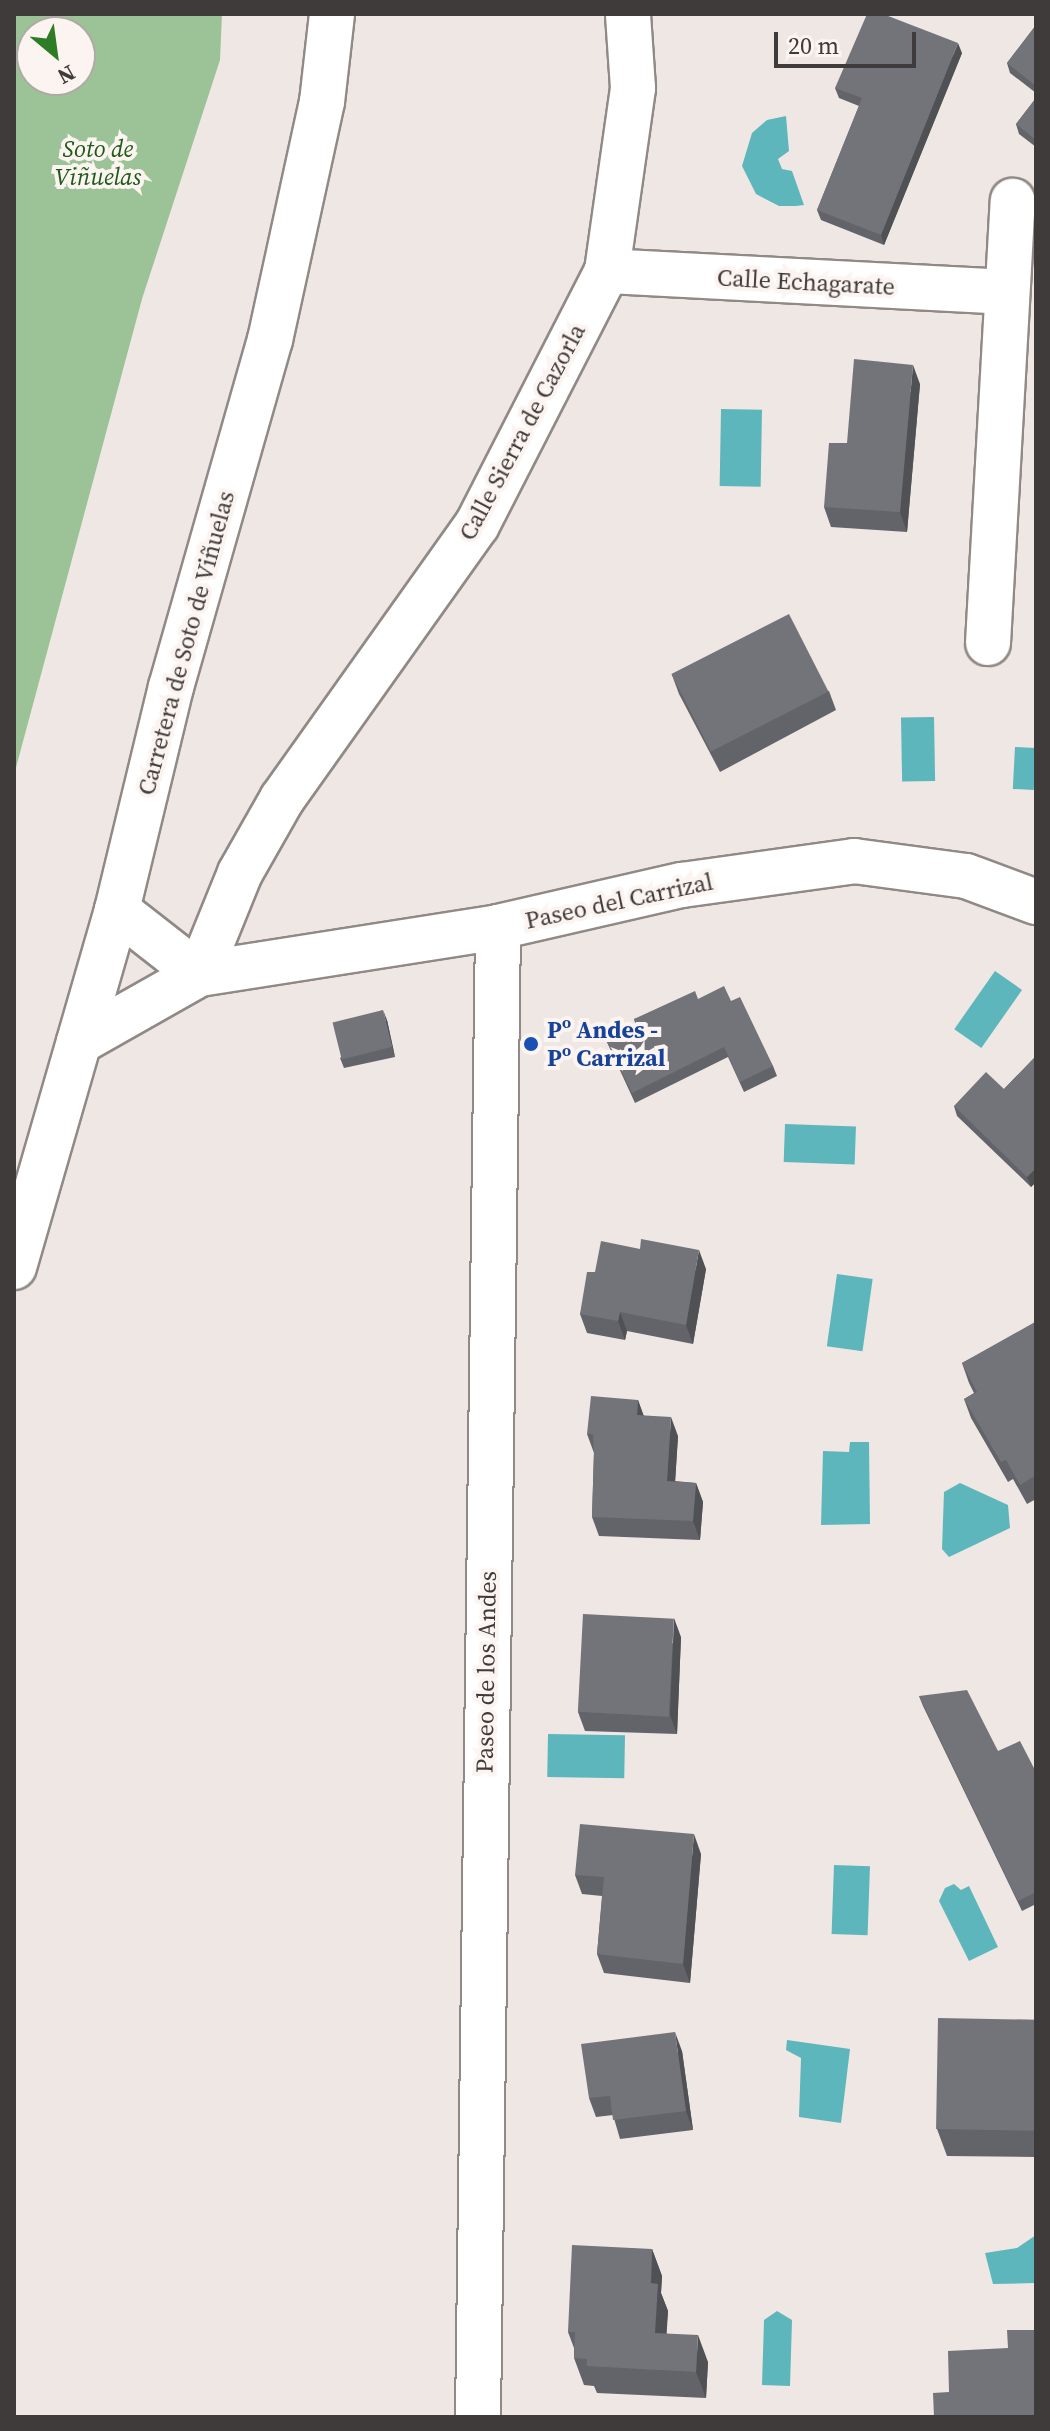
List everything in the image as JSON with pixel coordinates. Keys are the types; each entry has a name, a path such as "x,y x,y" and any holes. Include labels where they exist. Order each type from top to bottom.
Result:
{"street":[{"name":"Carretera de Soto de Viñuelas","path":"14,1267 117,910 171,687 270,340 322,102 332,14"},
{"name":"Calle Sierra de Cazorla","path":"199,974 240,873 282,799 477,525 607,271 633,88 628,14"},
{"path":"988,643 1005,292 1013,201"},
{"name":"Calle Echagarate","path":"607,271 1005,292"},
{"name":"Paseo del Carrizal","path":"79,1042 199,974 498,927 682,885 854,861 966,876 1036,902"},
{"path":"117,910 199,974"},
{"name":"Paseo de los Andes","path":"478,2417 498,927"}],"green space":[{"name":"Soto de Viñuelas","path":"14,14 222,14 220,60 142,299 14,775"}],"water":[{"path":"786,116 789,151 778,159 782,169 792,171 804,205 779,206 756,194 742,166 752,133 767,120"},
{"path":"721,409 762,410 761,487 720,486"},
{"path":"934,717 935,781 902,782 901,718"},
{"path":"1015,747 1036,748 1034,790 1013,789"},
{"path":"995,971 1022,990 981,1048 954,1029"},
{"path":"785,1124 856,1126 855,1164 784,1162"},
{"path":"837,1274 873,1279 862,1351 827,1346"},
{"path":"850,1442 869,1442 870,1524 821,1525 823,1451 849,1452"},
{"path":"960,1483 1008,1505 1010,1528 949,1557 942,1549 944,1492"},
{"path":"548,1734 625,1735 624,1778 547,1777"},
{"path":"834,1865 870,1866 868,1935 832,1934"},
{"path":"954,1884 961,1890 969,1886 998,1947 969,1961 939,1901 945,1888"},
{"path":"787,2040 850,2049 841,2123 799,2117 801,2058 786,2050"},
{"path":"1036,2235 1036,2283 993,2284 985,2253 1017,2248"},
{"path":"777,2311 792,2320 790,2386 762,2385 764,2320"}],"building":[{"path":"867,14 883,14 958,43 881,235 817,210 862,98 835,88"},
{"path":"1036,25 1036,86 1007,63"},
{"path":"1036,98 1036,140 1016,124"},
{"path":"854,359 913,365 900,512 824,507 829,443 847,443"},
{"path":"789,614 828,692 711,751 671,674"},
{"path":"724,986 731,1001 740,997 773,1066 740,1082 724,1047 632,1093 606,1040 637,1025 634,1019 695,991 698,999"},
{"path":"383,1010 392,1047 342,1059 333,1023"},
{"path":"1036,1056 1036,1168 1027,1177 954,1106 986,1072 1004,1089"},
{"path":"641,1239 699,1250 686,1325 620,1312 618,1321 580,1314 587,1272 595,1272 601,1241 640,1249"},
{"path":"1035,1322 1036,1475 1020,1485 1006,1460 1001,1462 964,1399 977,1392 962,1363"},
{"path":"591,1396 638,1400 637,1415 671,1417 667,1481 696,1483 693,1521 592,1517 594,1450 593,1434 587,1434"},
{"path":"583,1614 674,1619 669,1717 578,1712"},
{"path":"967,1690 998,1751 1020,1741 1036,1772 1036,1892 1018,1901 919,1696"},
{"path":"580,1824 694,1834 683,1964 597,1954 604,1877 575,1875"},
{"path":"938,2018 1036,2020 1034,2131 936,2129"},
{"path":"675,2032 686,2111 613,2120 610,2096 589,2098 581,2044"},
{"path":"572,2245 652,2249 651,2283 658,2284 655,2333 698,2335 696,2372 587,2366 587,2359 574,2358 575,2332 568,2332"},
{"path":"1007,2330 1036,2330 1036,2417 934,2417 933,2393 949,2392 948,2351 1008,2348"}],"place":[{"name":"Pº Andes - Pº Carrizal","path":"531,1044"}]}
